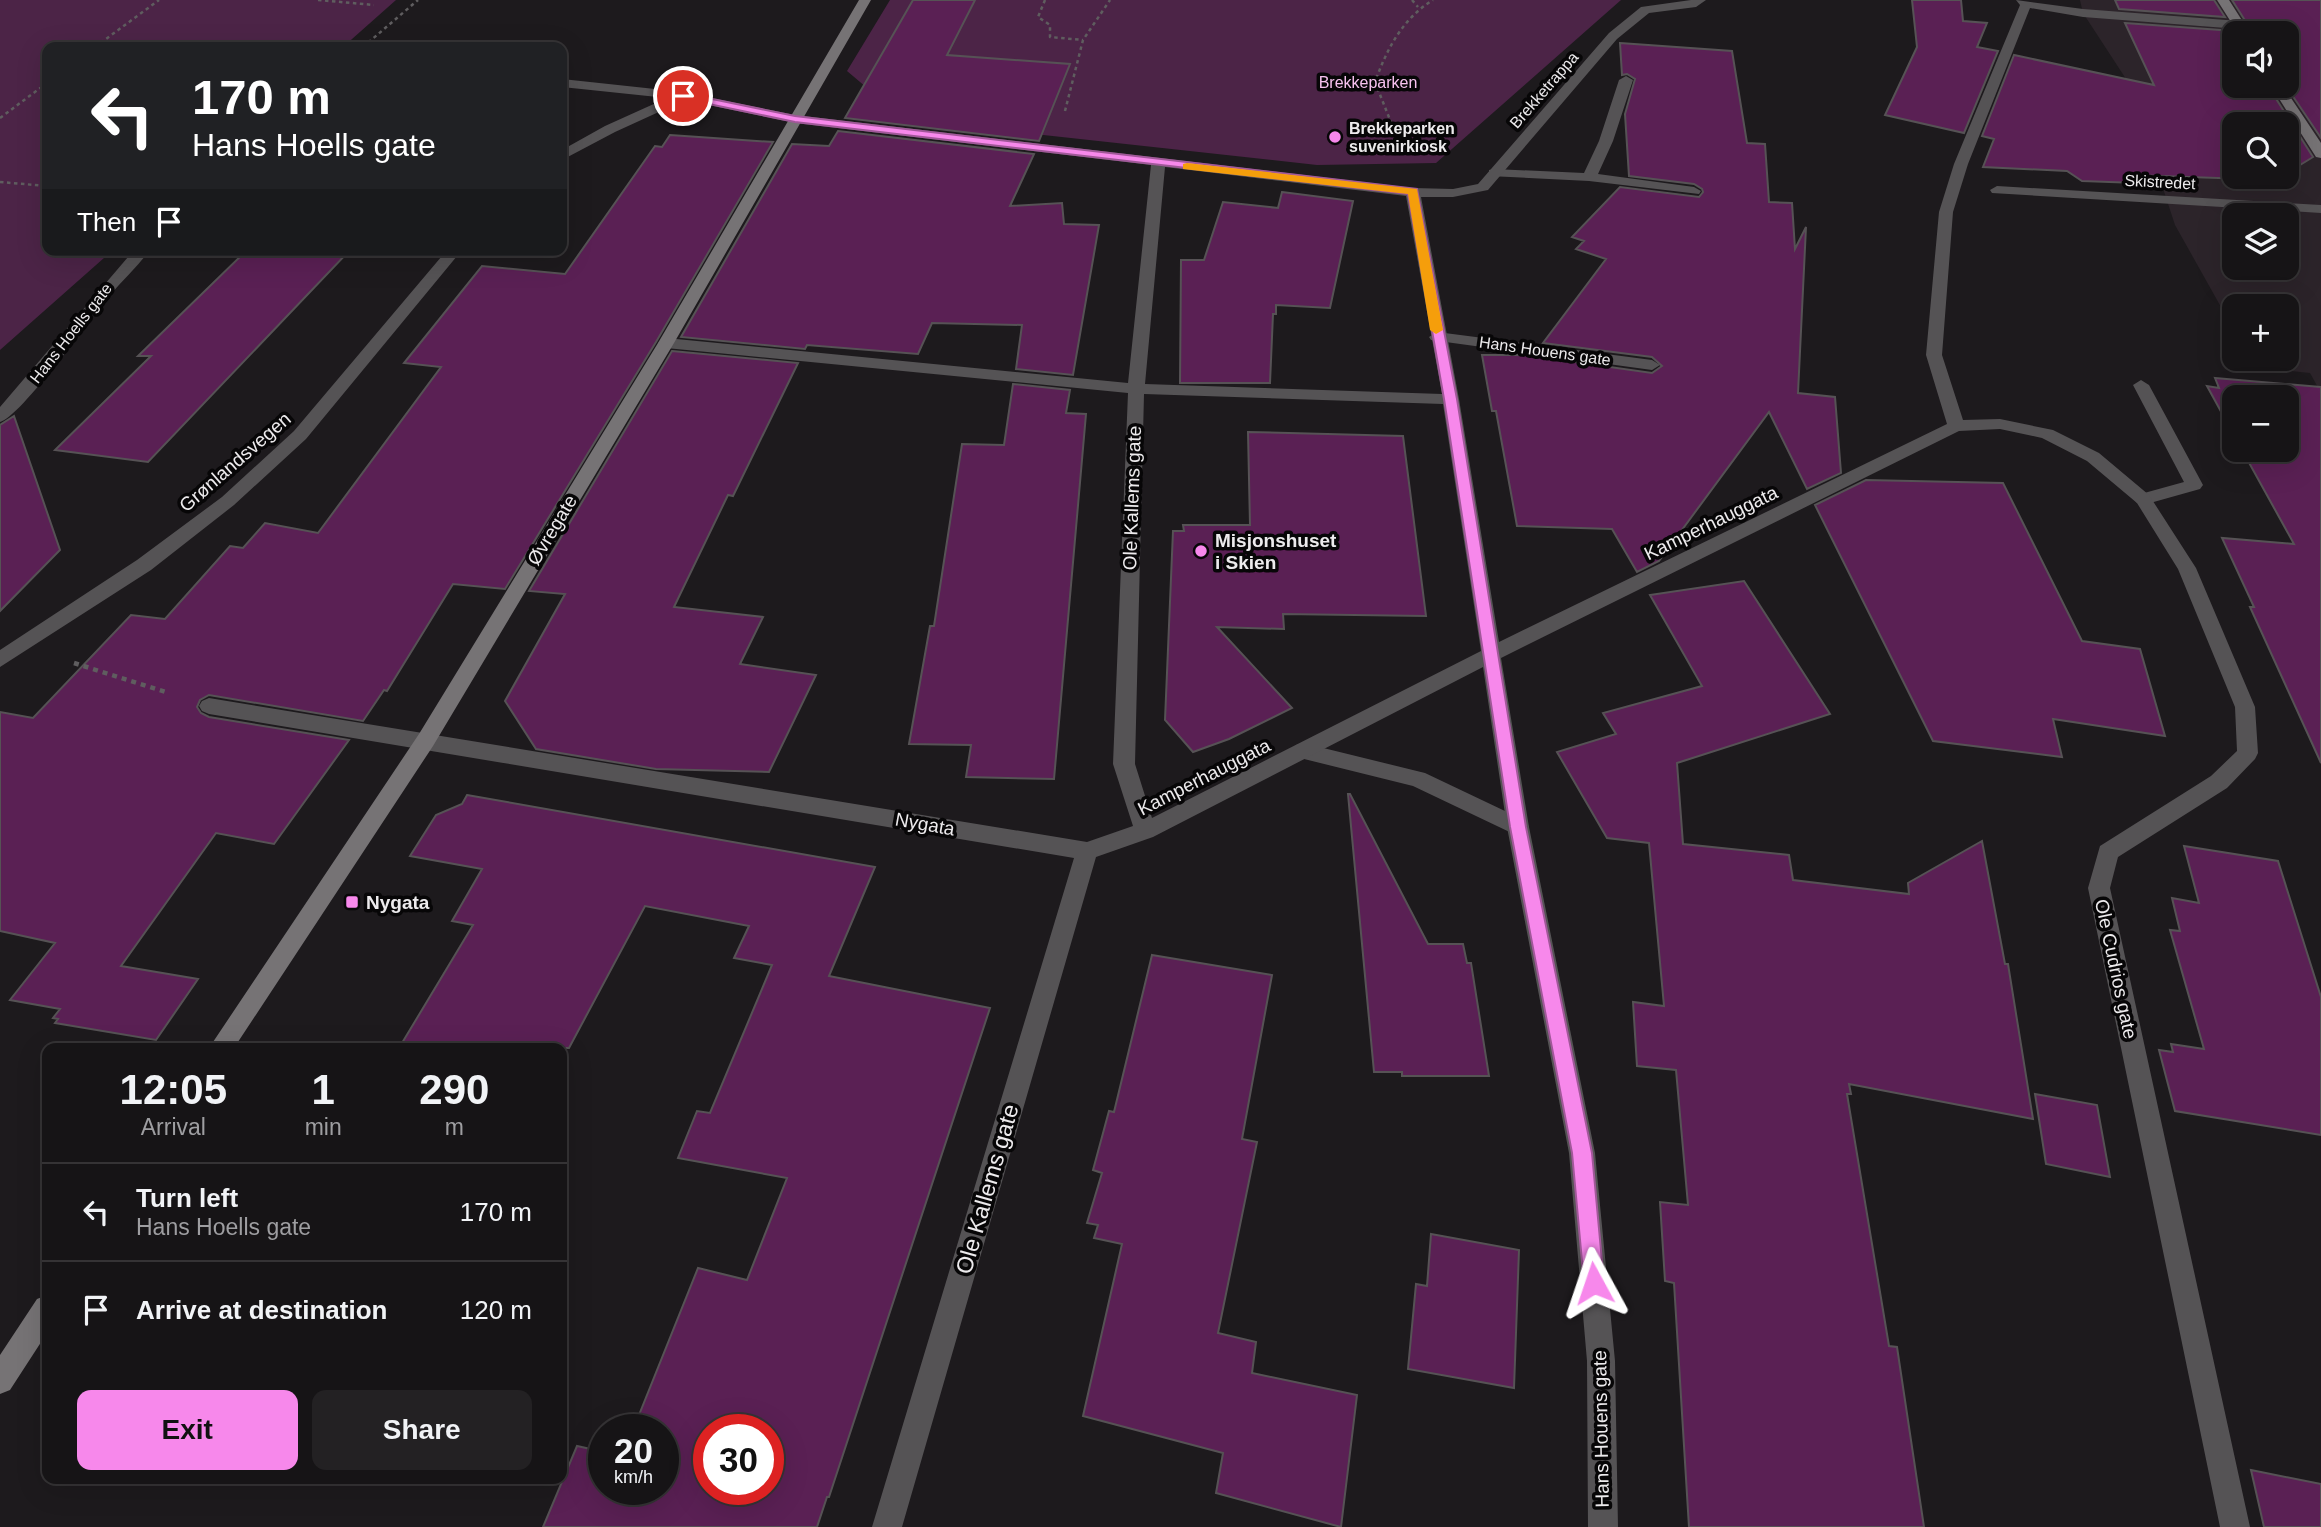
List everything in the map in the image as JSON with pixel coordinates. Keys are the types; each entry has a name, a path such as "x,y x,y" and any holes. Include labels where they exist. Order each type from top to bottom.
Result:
{"street":[{"name":"Øvregate","path":"224,1043 426,740 666,343 864,0"},
{"name":"Brekketrappa","path":"1413,192 1453,193 1483,187 1613,36 1645,10 1696,3 1700,0"},
{"path":"2223,0 2236,21"},
{"path":"1956,426 1934,355 1946,212 1961,164 2024,2 2083,13 2222,27"},
{"path":"1589,177 1606,141 1626,80"},
{"path":"567,84 683,96 795,119 1413,192"},
{"path":"567,153 610,129 683,96"},
{"path":"2285,98 2321,153"},
{"name":"Ole Kallems gate","path":"1145,831 1124,764 1136,389 1158,163"},
{"path":"1494,173 1589,177 1694,191"},
{"name":"Skistredet","path":"1997,190 2321,209"},
{"name":"Hans Houens gate","path":"1413,192 1437,337 1451,399 1518,827 1582,1153 1601,1361 1603,1527"},
{"name":"Hans Hoells gate","path":"0,417 27,389 111,282 138,256"},
{"name":"Grønlandsvegen","path":"0,660 154,557 228,500 300,435 451,256"},
{"name":"Hans Houens gate","path":"1437,337 1652,365"},
{"path":"666,343 1136,389 1451,399"},
{"path":"2141,385 2194,485 2143,499"},
{"name":"Ole Cudrios gate","path":"1956,426 2000,424 2047,434 2093,457 2143,499 2187,568 2245,707 2248,753 2219,782 2108,852 2099,888 2235,1527"},
{"name":"Kamperhauggata","path":"1087,851 1145,831 1492,654 1956,426"},
{"name":"Nygata","path":"209,706 1087,851"},
{"path":"1303,751 1418,779 1518,827"},
{"name":"Ole Kallems gate","path":"887,1527 1087,851"},
{"path":"0,1380 42,1317"}],"path":[{"path":"102,42 159,0"},
{"path":"318,0 374,5"},
{"path":"369,42 418,0"},
{"path":"1045,0 1038,17 1050,25 1050,37 1083,40"},
{"path":"1062,122 1083,40 1110,0"},
{"path":"1412,0 1418,7"},
{"path":"1413,192 1407,163 1375,82 1387,48 1418,7 1433,0"},
{"path":"0,118 42,87"},
{"path":"0,182 42,186"},
{"path":"24,646 209,706"}],"shaded area":[{"path":"2080,0 2321,0 2321,393 2310,373 2291,371 2299,371 2299,294 2222,294 2222,309 2175,225 2128,82 2083,13"}],"green space":[{"path":"0,0 396,0 349,42 42,42 42,256 106,256 0,350"},
{"name":"Brekkeparken","path":"890,0 1621,0 1436,163 1317,165 905,120 847,71"}],"building":[{"path":"913,0 975,0 947,55 1070,64 1039,141 845,118"},
{"path":"1912,0 1961,0 1963,21 1987,23 1977,47 1998,51 1964,133 1885,115 1917,47"},
{"path":"2115,0 2214,0 2225,17 2119,9"},
{"path":"2232,0 2321,0 2321,138 2294,98 2299,98 2299,21 2245,21"},
{"path":"2125,23 2222,30 2222,98 2276,98 2284,112 2222,112 2222,178 2133,175 2136,183 2082,181 2067,171 1983,167 1994,139 1982,136 2014,55 2154,85"},
{"path":"1620,43 1732,51 1747,143 1765,144 1769,202 1792,203 1795,249 1806,227 1798,393 1835,397 1841,473 1807,489 1769,412 1659,561 1637,572 1612,529 1517,526 1496,411 1492,411 1482,355 1525,355 1652,373 1662,366 1652,357 1543,343 1606,259 1576,249 1584,241 1572,237 1620,187 1699,197 1703,192 1694,184 1629,176 1625,114 1635,79 1627,74 1622,75"},
{"path":"838,131 1034,154 1010,206 1062,203 1064,224 1099,225 1073,375 1016,369 1022,325 932,323 918,354 807,345 805,349 681,337 792,144 829,146"},
{"path":"670,135 773,142 656,342 505,589 453,584 387,691 384,690 363,721 209,695 200,700 197,707 209,717 349,740 274,844 216,833 121,966 198,979 156,1040 55,1023 58,1019 53,1018 60,1009 10,1000 55,943 0,931 0,712 33,718 131,615 165,619 230,546 243,548 265,523 318,533 441,367 404,363 482,266 565,274 655,146 662,147"},
{"path":"2299,135 2313,157 2299,166"},
{"path":"1282,192 1353,201 1330,308 1276,305 1276,314 1273,314 1270,383 1180,383 1181,260 1204,260 1223,202 1278,208"},
{"path":"241,256 344,256 148,462 55,450 151,356 138,356"},
{"path":"672,351 798,363 733,496 728,495 674,607 763,617 740,664 816,675 769,772 656,769 536,749 505,701 565,594 529,591"},
{"path":"2215,378 2297,385 2222,385 2222,413 2207,386 2219,388"},
{"path":"1013,384 1070,390 1066,413 1086,414 1054,779 966,777 971,745 909,744 930,626 934,626 962,444 1004,445"},
{"path":"2299,385 2321,387 2321,763 2250,607 2254,607 2222,538 2294,544 2249,462 2299,462"},
{"path":"14,416 60,550 0,611 0,425"},
{"path":"1248,432 1403,436 1426,616 1283,614 1284,629 1217,627 1292,708 1229,739 1193,752 1165,720 1173,531 1184,531 1183,525 1250,525"},
{"path":"1866,480 2003,483 2082,641 2140,649 2165,736 2053,719 2062,757 1933,741 1815,505"},
{"path":"1744,581 1830,714 1677,763 1683,844 1789,855 1793,880 1909,894 1908,883 1982,841 2005,964 2008,964 2033,1119 1849,1084 1851,1094 1847,1094 1889,1346 1897,1347 1924,1527 1689,1527 1674,1283 1665,1281 1660,1202 1688,1205 1676,1070 1637,1066 1633,1002 1664,1006 1649,843 1607,838 1557,752 1616,734 1603,713 1702,686 1650,595"},
{"path":"1348,794 1428,944 1463,944 1467,963 1471,963 1489,1076 1402,1076 1402,1072 1374,1072"},
{"path":"467,795 875,867 829,976 990,1008 817,1527 543,1527 561,1484 567,1484 567,1470 577,1446 588,1448 588,1505 679,1505 679,1414 639,1414 698,1268 747,1280 787,1178 678,1158 697,1111 710,1113 772,965 734,958 749,926 645,906 569,1048 567,1043 402,1043 473,925 452,921 482,869 410,856 436,815 462,804"},
{"path":"2184,846 2278,861 2321,997 2321,1135 2175,1111 2159,1050 2173,1052 2171,1044 2204,1049 2170,930 2180,931 2172,898 2199,903"},
{"path":"1152,955 1272,975 1242,1139 1257,1142 1218,1333 1256,1342 1252,1373 1357,1395 1341,1527 1216,1493 1223,1453 1083,1416 1122,1244 1094,1238 1098,1225 1087,1223 1102,1173 1093,1170 1109,1111 1114,1112"},
{"path":"2035,1094 2097,1105 2110,1177 2046,1164"},
{"path":"1431,1234 1519,1250 1514,1388 1408,1369 1416,1284 1427,1286"},
{"path":"2251,1470 2321,1484 2321,1527 2264,1527"}],"slow traffic":[{"path":"1187,166 1413,192 1436,330"}],"place":[{"name":"Brekkeparken suvenirkiosk","path":"1335,137"},
{"name":"Misjonshuset i Skien","path":"1201,551"},
{"name":"Nygata","path":"352,902"}],"route":[{"path":"683,96 795,119 1413,192 1437,337 1451,399 1518,827 1582,1153 1594,1283"}]}
